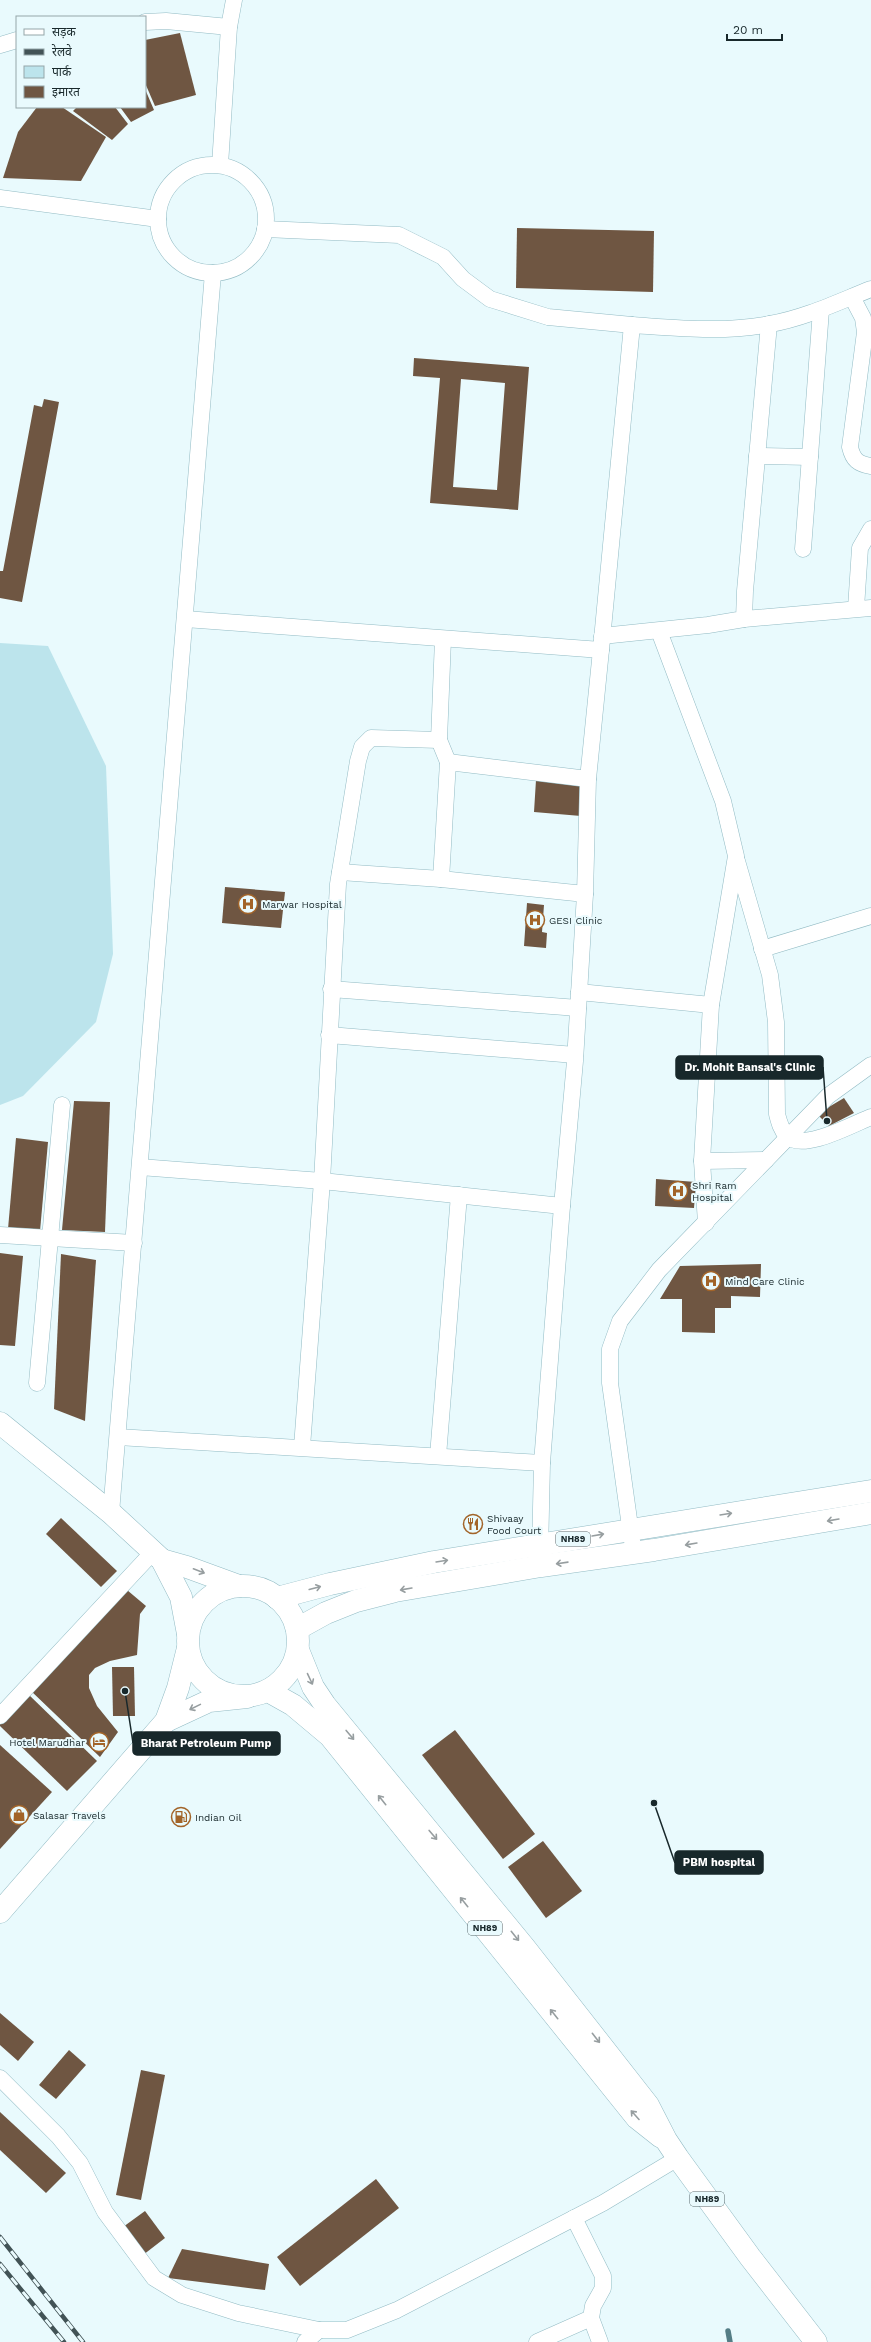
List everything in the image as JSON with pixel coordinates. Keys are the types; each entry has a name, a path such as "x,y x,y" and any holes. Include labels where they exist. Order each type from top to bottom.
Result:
{"main road":[{"path":"0,1423 111,1514 157,1556 181,1597 194,1668 208,1684 226,1694 247,1696"},
{"name":"NH89","path":"298,1640 326,1613 356,1601 540,1555 630,1529 871,1491"},
{"name":"NH89","path":"277,1598 377,1573 540,1555 635,1552 871,1513"},
{"path":"157,1556 239,1586"},
{"name":"NH89","path":"188,1641 194,1616 205,1601 220,1591 239,1586 266,1591 277,1598 290,1612 313,1687 325,1705 525,1948 643,2098 666,2140 678,2158 750,2257 816,2342"},
{"path":"166,1721 209,1701 247,1696 268,1691 282,1681 292,1667 298,1640"},
{"path":"0,1912 166,1721 178,1688 188,1641"},
{"name":"NH89","path":"268,1691 293,1705 330,1736 637,2118 666,2140"}],"street":[{"path":"220,165 229,27 234,0"},
{"path":"146,22 166,21 229,27"},
{"path":"0,45 16,40"},
{"path":"220,165 243,175 260,193 266,216 262,240 247,260 237,267 213,273 190,268 170,253 164,242 158,219 163,197 177,178 197,167 220,165"},
{"path":"0,198 158,219"},
{"path":"265,229 400,235 443,257 463,279 490,299 548,317 700,330 769,324 821,310 863,295 863,318 865,332 850,447 853,458 862,464 871,466"},
{"path":"111,1514 213,273"},
{"path":"803,548 821,310"},
{"path":"744,619 745,591 769,324"},
{"path":"540,1555 542,1463 579,1000 585,894 588,779 632,325"},
{"path":"757,456 810,457"},
{"path":"185,619 443,639 602,643 659,631 744,619 864,608 860,548 871,529"},
{"path":"659,631 723,801 736,856 770,975 776,1022 777,1114 781,1127 788,1137 803,1141 818,1139 871,1117"},
{"path":"441,879 448,762 439,740 443,639"},
{"path":"302,1447 322,1181 331,989 340,872 358,761 362,747 371,738 439,740"},
{"path":"448,762 588,779"},
{"path":"706,1223 702,1161 711,1005 736,856"},
{"path":"340,872 441,879 585,894"},
{"path":"762,949 871,916"},
{"path":"331,989 711,1005"},
{"path":"329,1035 575,1055"},
{"path":"635,1552 630,1529 610,1383 610,1349 620,1321 659,1270 828,1096 871,1065"},
{"path":"37,1383 62,1105"},
{"path":"702,1161 766,1160"},
{"path":"140,1167 322,1181 562,1206"},
{"path":"438,1456 459,1195"},
{"path":"0,1235 134,1243"},
{"path":"118,1437 302,1447 542,1463"},
{"path":"0,1716 157,1556"},
{"path":"0,2078 31,2106 80,2163 105,2212 154,2278 182,2295 238,2313 319,2330 347,2330 397,2310 574,2218 678,2158"},
{"path":"574,2218 604,2276 604,2288 593,2306 592,2318 600,2342"},
{"path":"537,2342 592,2318"},
{"path":"305,2342 319,2330"}],"green space":[{"path":"0,643 48,646 106,766 113,954 96,1022 23,1096 0,1105"}],"building":[{"path":"180,33 196,95 155,106 146,85 146,40"},
{"path":"146,91 154,110 131,122 121,108 146,108"},
{"path":"36,108 63,108 106,137 81,181 3,178 18,132"},
{"path":"76,108 116,108 128,124 112,140 73,111"},
{"path":"517,228 654,231 653,292 516,288"},
{"path":"414,358 529,367 518,510 430,503 440,378 413,376","holes":["461,379 505,383 497,490 453,487"]},
{"path":"44,399 59,402 22,602 0,598 0,571 3,571 34,405 42,407"},
{"path":"536,780 583,784 581,816 534,812"},
{"path":"225,887 285,892 281,928 222,923"},
{"path":"527,903 544,905 542,932 547,933 546,948 524,946"},
{"path":"844,1098 854,1113 829,1126 817,1114"},
{"path":"74,1101 110,1102 105,1232 62,1230"},
{"path":"16,1138 48,1142 40,1231 8,1229"},
{"path":"656,1179 696,1182 694,1208 655,1206"},
{"path":"0,1253 23,1256 15,1346 0,1345"},
{"path":"61,1254 96,1260 85,1421 54,1409"},
{"path":"761,1264 760,1297 731,1296 731,1308 715,1308 715,1333 682,1332 682,1299 660,1299 680,1266"},
{"path":"61,1518 117,1571 101,1587 46,1534"},
{"path":"127,1590 146,1606 140,1614 137,1655 110,1661 95,1668 89,1675 89,1688 97,1706 118,1732 100,1757 30,1690"},
{"path":"112,1667 134,1667 135,1716 113,1716"},
{"path":"27,1693 97,1761 67,1791 0,1726 0,1721"},
{"path":"455,1730 535,1834 503,1859 422,1755"},
{"path":"0,1745 52,1792 0,1849"},
{"path":"543,1841 582,1891 546,1918 508,1867"},
{"path":"0,2013 34,2042 18,2061 0,2045"},
{"path":"69,2050 86,2065 56,2099 39,2085"},
{"path":"141,2070 165,2075 141,2200 116,2195"},
{"path":"0,2112 66,2173 46,2193 0,2150"},
{"path":"376,2179 399,2208 300,2286 277,2257"},
{"path":"145,2211 165,2238 143,2255 123,2227"},
{"path":"182,2249 269,2264 265,2290 168,2278"}],"waterway":[{"path":"728,2331 730,2342"}],"railway":[{"path":"0,2237 83,2342"},
{"path":"0,2264 64,2342"}],"place":[{"name":"Marwar Hospital","path":"248,904"},
{"name":"GESI Clinic","path":"535,920"},
{"name":"Dr. Mohit Bansal's Clinic","path":"827,1121"},
{"name":"Shri Ram Hospital","path":"678,1191"},
{"name":"Mind Care Clinic","path":"711,1281"},
{"name":"Shivaay Food Court","path":"473,1524"},
{"name":"Bharat Petroleum Pump","path":"125,1691"},
{"name":"Hotel Marudhar","path":"99,1742"},
{"name":"PBM hospital","path":"654,1803"},
{"name":"Salasar Travels","path":"19,1815"},
{"name":"Indian Oil","path":"181,1817"}]}
